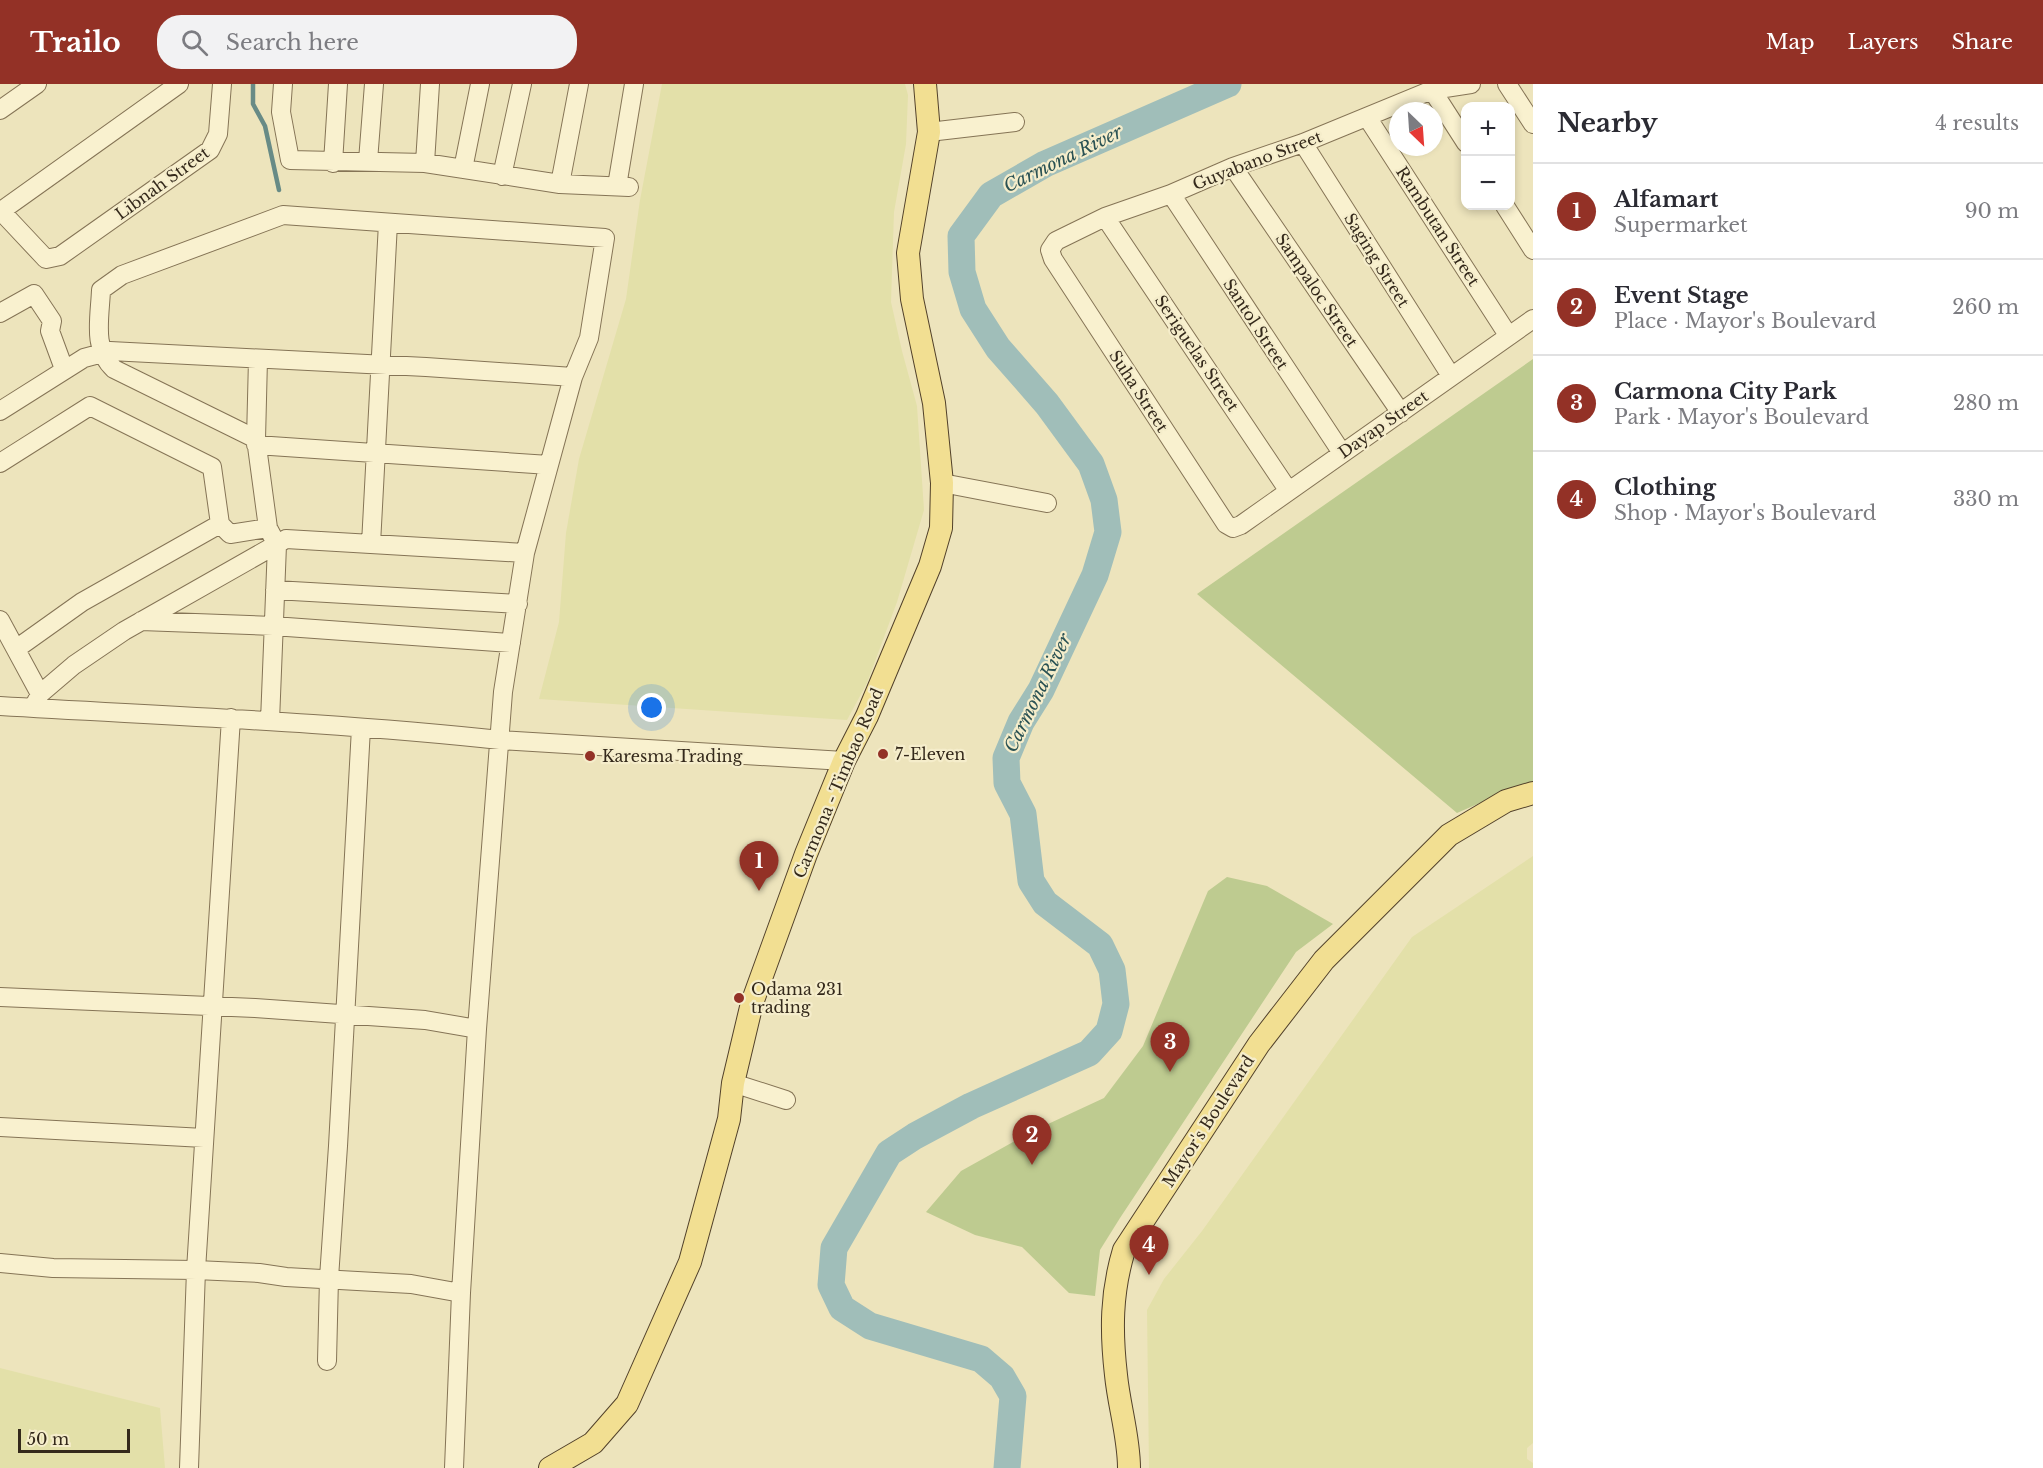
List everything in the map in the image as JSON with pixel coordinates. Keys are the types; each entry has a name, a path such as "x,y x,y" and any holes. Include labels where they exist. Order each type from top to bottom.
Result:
{"main road":[{"name":"Carmona - Timbao Road","path":"550,1468 593,1443 627,1404 690,1262 729,1119 734,1083 755,993 806,854 844,761 867,716 930,566 941,528 942,483 934,403 912,299 908,253 929,132 931,86"},
{"name":"Mayor's Boulevard","path":"1129,1468 1116,1376 1113,1300 1124,1250 1259,1044 1317,969 1449,835 1506,801 1533,793"}],"street":[{"path":"0,110 37,84"},
{"path":"2,215 179,84"},
{"name":"Libnah Street","path":"2,215 53,257 210,150 218,134 222,84"},
{"path":"283,84 281,112 290,160 425,163 560,184 623,187 633,84"},
{"path":"333,162 338,84"},
{"path":"368,161 374,84"},
{"path":"425,163 430,84"},
{"path":"463,170 480,84"},
{"path":"502,176 522,84"},
{"path":"560,184 579,84"},
{"name":"Guyabano Street","path":"1050,250 1056,241 1106,217 1171,194 1233,167 1303,143 1432,90 1471,84"},
{"path":"1507,84 1533,124"},
{"path":"1432,90 1461,135"},
{"name":"Rambutan Street","path":"1367,117 1508,335"},
{"path":"929,132 1015,122"},
{"name":"Saging Street","path":"1303,143 1451,376"},
{"name":"Sampaloc Street","path":"1233,167 1401,413"},
{"name":"Santol Street","path":"1171,194 1342,453"},
{"path":"1508,210 1533,250"},
{"path":"454,1468 461,1293 477,1029 503,692 525,553 549,465 573,377 589,338 605,238 283,215 122,274 100,290 99,333 105,360 114,369 256,442 549,465"},
{"name":"Seriguelas Street","path":"1106,217 1288,490"},
{"path":"371,544 388,223"},
{"name":"Suha Street","path":"1050,250 1053,259 1226,524 1233,528"},
{"path":"0,313 34,294 52,321 50,331 64,369"},
{"name":"Dayap Street","path":"1233,528 1533,319"},
{"path":"0,411 64,369 84,358 103,352 573,377"},
{"path":"258,359 256,442 268,528 277,545 270,721"},
{"path":"0,463 90,406 213,467 220,524 230,534 268,528"},
{"path":"942,483 1047,503"},
{"path":"16,649 81,602 220,524"},
{"path":"36,701 74,665 141,621 286,539 525,553"},
{"path":"275,590 518,604"},
{"path":"0,620 16,649 36,701"},
{"path":"141,621 273,626 511,643"},
{"path":"0,706 36,701 500,740 844,761"},
{"path":"189,1468 196,1270 231,718"},
{"path":"327,1361 329,1278 361,728"},
{"path":"0,997 212,1005 425,1020 477,1029"},
{"path":"734,1083 786,1100"},
{"path":"0,1127 204,1138"},
{"path":"0,1263 52,1268 196,1270 329,1278 411,1284 461,1293"}],"shaded area":[{"path":"662,84 905,84 908,95 906,144 894,212 891,302 917,406 924,510 897,602 867,683 847,720 539,699 559,622 566,533 579,459 626,299 640,200"},
{"path":"1533,856 1533,1443 1527,1448 1527,1459 1533,1463 1533,1468 1149,1468 1147,1310 1164,1279 1202,1231 1412,937"},
{"path":"0,1368 160,1408 165,1468 0,1468"}],"green space":[{"path":"1533,359 1533,783 1505,792 1457,813 1197,594"},
{"path":"1227,877 1267,886 1333,924 1296,952 1120,1218 1100,1250 1095,1296 1069,1293 1022,1247 975,1235 926,1212 961,1171 1033,1131 1104,1098 1143,1046 1208,891"}],"waterway":[{"path":"253,84 253,104 265,126 279,190"},
{"name":"Carmona River","path":"1007,1468 1013,1396 1002,1377 981,1359 870,1326 842,1308 831,1285 834,1248 889,1153 915,1136 971,1106 1089,1053 1109,1031 1116,1004 1112,970 1100,945 1045,903 1031,881 1023,814 1007,783 1006,758 1021,722 1041,690 1095,575 1108,532 1104,500 1091,464 1047,404 998,348 973,309 962,272 961,236 991,195 1045,164 1228,84"}],"place":[{"name":"7-Eleven","path":"883,754"},
{"name":"Karesma Trading","path":"590,756"},
{"name":"Alfamart","path":"759,891"},
{"name":"Odama 231 trading","path":"739,998"},
{"name":"Carmona City Park","path":"1170,1072"},
{"name":"Event Stage","path":"1032,1165"},
{"name":"Clothing","path":"1149,1275"}]}
